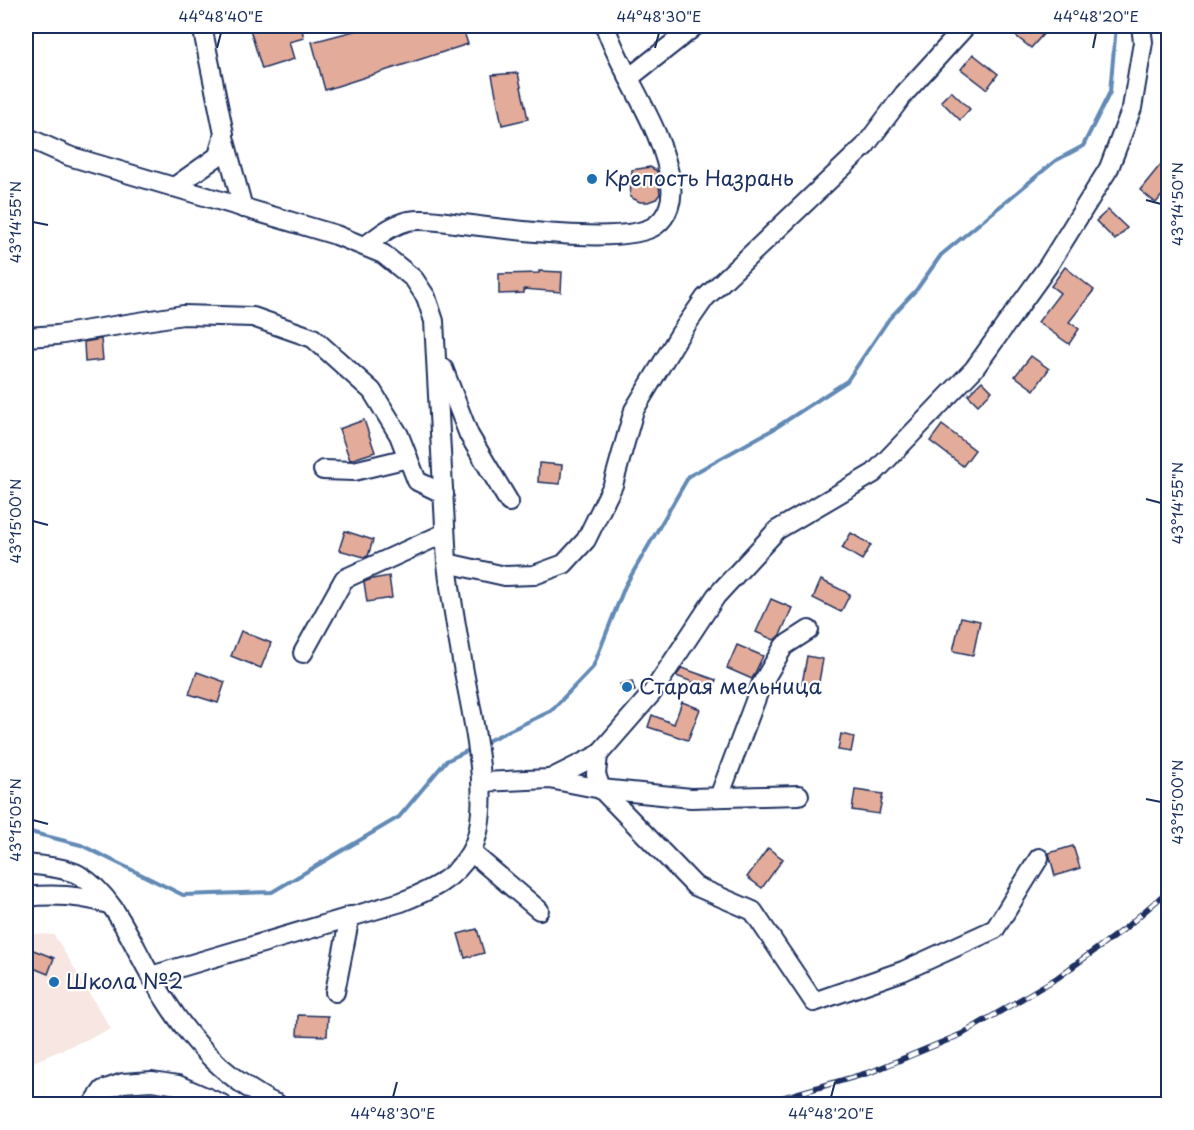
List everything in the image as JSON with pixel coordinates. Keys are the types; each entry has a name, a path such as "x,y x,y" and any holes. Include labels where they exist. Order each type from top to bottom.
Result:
{"street":[{"path":"202,26 224,134 243,208"},
{"path":"365,246 391,227 409,221 613,236 637,233 655,226 665,216 671,203 672,187 657,132 605,26"},
{"path":"629,78 695,26"},
{"path":"447,563 505,576 534,575 564,564 586,540 614,485 634,410 680,334 705,298 865,146 904,94 966,26"},
{"path":"550,779 598,755 652,693 716,596 777,530 874,473 974,369 1048,266 1108,168 1132,108 1143,42 1142,26"},
{"path":"174,187 218,156 224,134"},
{"path":"26,137 69,156 336,235 383,254 414,279 426,297 431,313 437,353 447,563 451,598 480,758 478,830 471,852 453,875 433,889 401,902 151,976"},
{"path":"26,337 57,335 183,315 254,317 313,338 372,391 399,435 417,481 444,494"},
{"path":"437,353 469,435 509,502"},
{"path":"323,470 354,471 408,458"},
{"path":"303,653 344,579 445,533"},
{"path":"719,797 736,757 761,685 784,646 810,630"},
{"path":"598,755 596,774 601,789 695,886 753,911 814,1002 903,971 995,928 1039,858"},
{"path":"481,782 550,779 601,789 691,798 799,795"},
{"path":"471,852 539,910"},
{"path":"26,864 54,868 78,875 94,888 110,904 163,999 182,1024 222,1070 277,1104"},
{"path":"26,897 52,894 89,897 110,904"},
{"path":"334,992 350,916"},
{"path":"93,1104 103,1090 123,1083 152,1081 178,1085 222,1104"}],"shaded area":[{"name":"Школа №2","path":"26,933 54,935 111,1029 31,1063 26,1077"}],"building":[{"path":"249,26 301,26 304,38 289,42 294,59 262,69"},
{"path":"373,26 462,26 468,44 325,90 312,42"},
{"path":"1003,26 1037,26 1045,32 1031,48"},
{"path":"973,54 998,74 987,89 961,69"},
{"path":"518,73 528,119 502,125 492,75"},
{"path":"951,91 970,109 960,120 941,101"},
{"path":"1161,164 1168,170 1168,188 1156,203 1140,190"},
{"path":"650,167 657,171 660,194 656,199 640,202 630,197 632,170"},
{"path":"1108,210 1127,228 1115,240 1096,221"},
{"path":"1065,267 1094,290 1069,322 1079,329 1069,344 1038,322 1060,293 1051,286"},
{"path":"539,271 562,272 561,292 524,289 524,293 499,294 499,274 539,273"},
{"path":"101,339 103,360 85,362 84,342"},
{"path":"1031,356 1049,369 1034,390 1015,376"},
{"path":"982,381 992,391 978,405 968,395"},
{"path":"364,420 375,452 350,460 339,429"},
{"path":"942,425 975,450 963,466 930,441"},
{"path":"539,463 562,465 560,484 538,482"},
{"path":"345,531 373,540 368,556 339,550"},
{"path":"851,533 871,545 862,560 842,548"},
{"path":"389,576 392,598 367,602 364,582"},
{"path":"821,580 850,594 841,612 813,598"},
{"path":"771,599 792,608 780,635 774,640 756,632"},
{"path":"961,617 980,621 973,655 953,651"},
{"path":"241,631 271,643 261,668 231,656"},
{"path":"737,645 763,656 752,679 727,668"},
{"path":"807,656 823,659 818,687 802,684"},
{"path":"682,668 716,680 712,689 676,676"},
{"path":"197,672 225,682 218,703 189,694"},
{"name":"Старая мельница","path":"632,681 635,691 623,694 620,684"},
{"path":"682,702 700,709 688,740 648,727 652,715 674,724"},
{"path":"841,734 854,737 851,752 838,750"},
{"path":"855,790 883,794 879,814 852,810"},
{"path":"1073,846 1080,868 1055,876 1049,853"},
{"path":"768,848 783,859 762,888 747,877"},
{"path":"477,929 484,953 465,958 458,934"},
{"path":"28,948 54,958 48,974 26,965"},
{"path":"298,1015 328,1016 327,1036 297,1035"}],"waterway":[{"path":"483,743 551,711 593,667 625,586 689,476 772,430 847,381 889,319 917,289 941,255 1055,161 1083,146 1110,92 1116,26"},
{"path":"26,831 81,845 183,895 272,892 399,817 446,761 471,749"}],"railway":[{"path":"761,1104 871,1072 962,1034 1057,978 1124,929 1168,891"}],"place":[{"name":"Крепость Назрань","path":"592,179"},
{"name":"Старая мельница","path":"627,687"},
{"name":"Школа №2","path":"54,982"}]}
